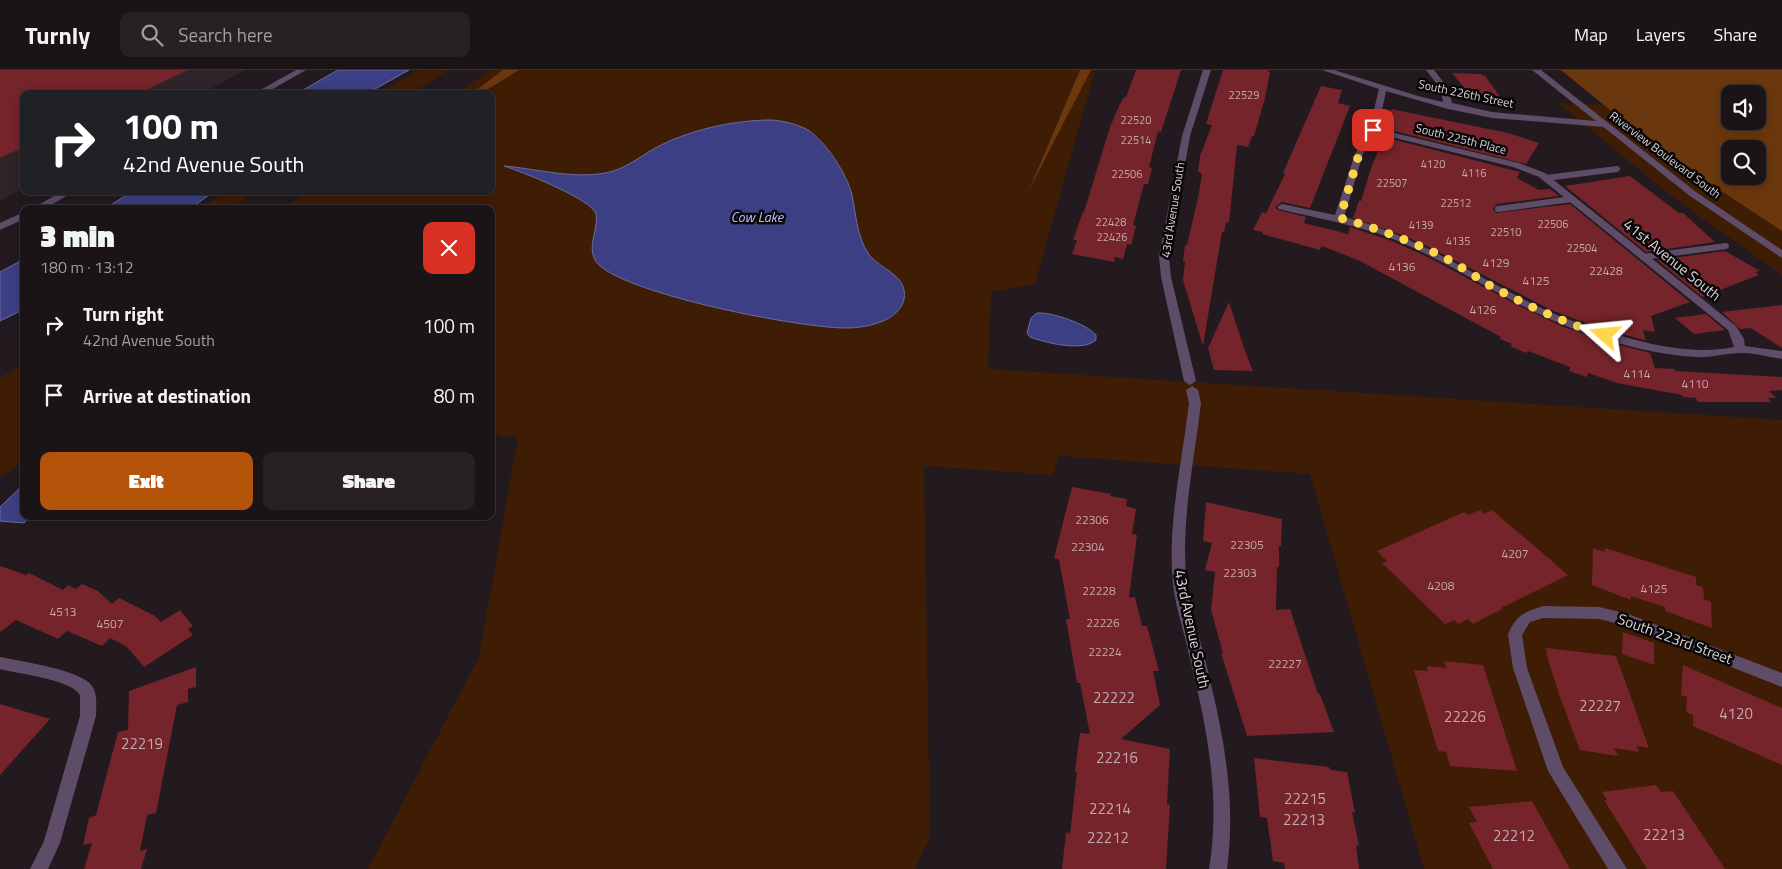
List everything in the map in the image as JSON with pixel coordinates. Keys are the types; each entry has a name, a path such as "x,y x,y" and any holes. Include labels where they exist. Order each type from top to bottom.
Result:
{"street":[{"path":"264,90 302,70"},
{"name":"43rd Avenue South","path":"1206,70 1186,136 1164,257 1166,277 1195,403 1178,554 1181,587 1206,692 1222,788 1223,821 1218,869"},
{"name":"South 226th Street","path":"1326,70 1448,106 1501,116 1604,124"},
{"path":"1430,70 1441,82 1447,93 1448,106"},
{"name":"Riverview Boulevard South","path":"1536,70 1693,194 1782,255"},
{"path":"1340,218 1359,154 1373,130 1383,88"},
{"name":"South 225th Place","path":"1373,130 1516,165 1544,177"},
{"name":"41st Avenue South","path":"1544,177 1732,328 1738,339 1740,349"},
{"path":"44,205 63,195"},
{"path":"1282,206 1366,225 1426,249 1533,308 1591,331 1674,352 1726,353 1740,349 1782,355"},
{"path":"0,227 20,217"},
{"name":"South 223rd Street","path":"1618,869 1556,771 1520,668 1515,634 1525,618 1543,612 1599,613 1628,620 1782,680"},
{"path":"0,663 70,679 85,687 88,695 88,716 52,843 39,869"}],"lane":[{"path":"1544,177 1617,169"},
{"path":"1498,209 1572,199"},
{"path":"1643,257 1726,246"}],"shaded area":[{"path":"0,70 245,70 208,90 20,90 20,190 0,201"},
{"path":"419,70 448,70 417,90 384,90"},
{"path":"491,70 1095,70 1035,284 991,292 988,369 1782,420 1782,869 1424,869 1310,474 1059,456 1053,475 924,466 930,837 915,869 368,869 479,657 518,437 495,435 495,205 287,205 302,195 495,195 495,90 461,90"},
{"path":"503,70 519,70 486,90 476,90"},
{"path":"1080,70 1091,70 1029,190"},
{"path":"1559,70 1782,70 1782,275 1674,198 1558,103 1607,105"},
{"path":"1561,70 1782,70 1782,231 1655,147"},
{"path":"220,195 252,195 235,205 206,205"},
{"path":"20,366 20,464 0,478 0,378"}],"water":[{"path":"338,70 409,70 373,90 303,90"},
{"name":"Cow Lake","path":"772,120 790,123 808,130 829,150 841,168 852,195 859,233 864,247 872,258 898,279 904,290 902,305 896,313 887,319 860,327 823,327 717,308 644,288 617,276 599,265 595,259 592,247 596,227 596,214 592,208 554,186 504,166 584,175 610,172 630,164 661,145 687,134 715,126"},
{"path":"127,195 209,195 195,205 110,205"},
{"path":"20,261 20,311 0,321 0,272"},
{"path":"1037,313 1051,314 1069,319 1091,331 1096,335 1096,340 1090,344 1074,346 1054,344 1030,337 1027,333 1031,318"},
{"path":"20,488 20,520 27,520 24,523 0,521 0,507"}],"building":[{"path":"0,70 188,70 146,90 20,90 20,149 0,158"},
{"path":"1136,70 1181,70 1161,132 1158,131 1149,167 1152,168 1148,184 1144,184 1133,225 1136,226 1131,245 1127,244 1123,259 1115,257 1114,262 1072,254 1077,240 1073,240 1084,212 1110,127 1119,106 1124,97 1126,97"},
{"path":"1223,70 1269,70 1268,72 1270,72 1254,136 1252,136 1248,147 1237,145 1229,223 1226,222 1224,232 1222,232 1203,346 1183,280 1185,262 1183,261 1185,245 1187,245 1199,193 1202,174 1198,171 1200,156 1212,125 1206,124"},
{"path":"1452,73 1480,74 1485,76 1504,102 1475,101"},
{"path":"1321,86 1342,90 1338,103 1350,106 1310,208 1282,202 1275,207 1278,210 1306,217 1304,223 1348,234 1350,227 1392,241 1430,258 1517,305 1561,326 1650,353 1655,368 1675,369 1675,371 1782,377 1782,390 1769,391 1776,398 1768,398 1771,402 1698,402 1696,398 1617,383 1588,373 1587,377 1569,371 1570,367 1510,346 1512,344 1500,339 1501,337 1360,261 1322,246 1320,250 1253,230 1262,212 1266,213 1285,174 1283,173"},
{"path":"1391,109 1508,133 1539,143 1526,164 1386,129"},
{"path":"1384,137 1520,172 1517,178 1539,190 1550,189 1559,196 1497,204 1493,209 1496,213 1570,204 1690,302 1651,316 1655,332 1643,330 1646,341 1597,327 1551,310 1425,245 1353,218"},
{"path":"1630,176 1679,213 1683,213 1715,242 1646,252 1565,186"},
{"path":"1725,251 1760,271 1755,272 1759,275 1702,297 1657,260"},
{"path":"1229,302 1253,371 1214,370 1208,348"},
{"path":"1782,305 1782,348 1751,328 1740,329 1722,312"},
{"path":"1706,314 1725,330 1694,334 1675,318"},
{"path":"1072,487 1127,499 1126,506 1136,509 1132,534 1137,535 1129,598 1135,597 1142,626 1147,626 1159,671 1153,671 1160,705 1121,739 1170,749 1167,804 1170,805 1166,869 1062,869 1066,832 1070,834 1080,733 1090,734 1080,683 1077,683 1066,619 1070,619 1059,560 1054,558"},
{"path":"1206,502 1282,519 1279,567 1277,567 1276,610 1290,609 1318,694 1320,694 1334,732 1247,736 1221,653 1223,653 1211,610 1215,572 1205,570 1212,543 1203,541"},
{"path":"1480,510 1484,514 1492,510 1568,575 1473,624 1468,619 1458,624 1454,620 1445,624 1382,563 1387,561 1377,551 1464,512 1468,515"},
{"path":"1593,548 1605,552 1605,548 1696,577 1696,585 1703,587 1704,599 1711,602 1712,628 1665,611 1665,607 1631,596 1631,600 1592,585"},
{"path":"0,566 26,575 29,573 63,590 68,585 76,589 82,584 98,591 112,604 119,598 155,616 161,622 180,610 193,626 188,629 193,635 144,667 126,646 110,638 102,646 67,631 58,639 16,620 0,632"},
{"path":"1623,632 1654,643 1654,665 1622,654"},
{"path":"1546,648 1616,656 1649,748 1637,746 1639,752 1614,748 1618,756 1580,750 1559,694"},
{"path":"1444,661 1483,665 1517,771 1450,766 1446,752 1438,751 1414,670 1428,671 1427,666 1446,668"},
{"path":"1683,665 1782,708 1782,765 1693,726 1693,715 1686,712 1687,697 1681,695"},
{"path":"196,667 196,687 188,689 188,702 177,705 156,813 147,815 140,851 147,849 141,869 84,869 92,843 83,845 89,818 96,815 118,732 128,730 129,691"},
{"path":"0,704 50,719 0,775"},
{"path":"1254,758 1329,767 1330,770 1347,772 1355,813 1352,812 1359,846 1356,845 1359,869 1285,869 1284,863 1273,861 1267,818 1260,817"},
{"path":"1656,785 1661,792 1673,791 1725,869 1647,869 1604,800 1607,800 1602,792"},
{"path":"1532,801 1570,869 1493,869 1469,823 1477,822 1469,807"}],"route":[{"path":"1373,130 1359,154 1340,218 1366,225 1442,256 1533,308 1564,322 1605,335"}]}
